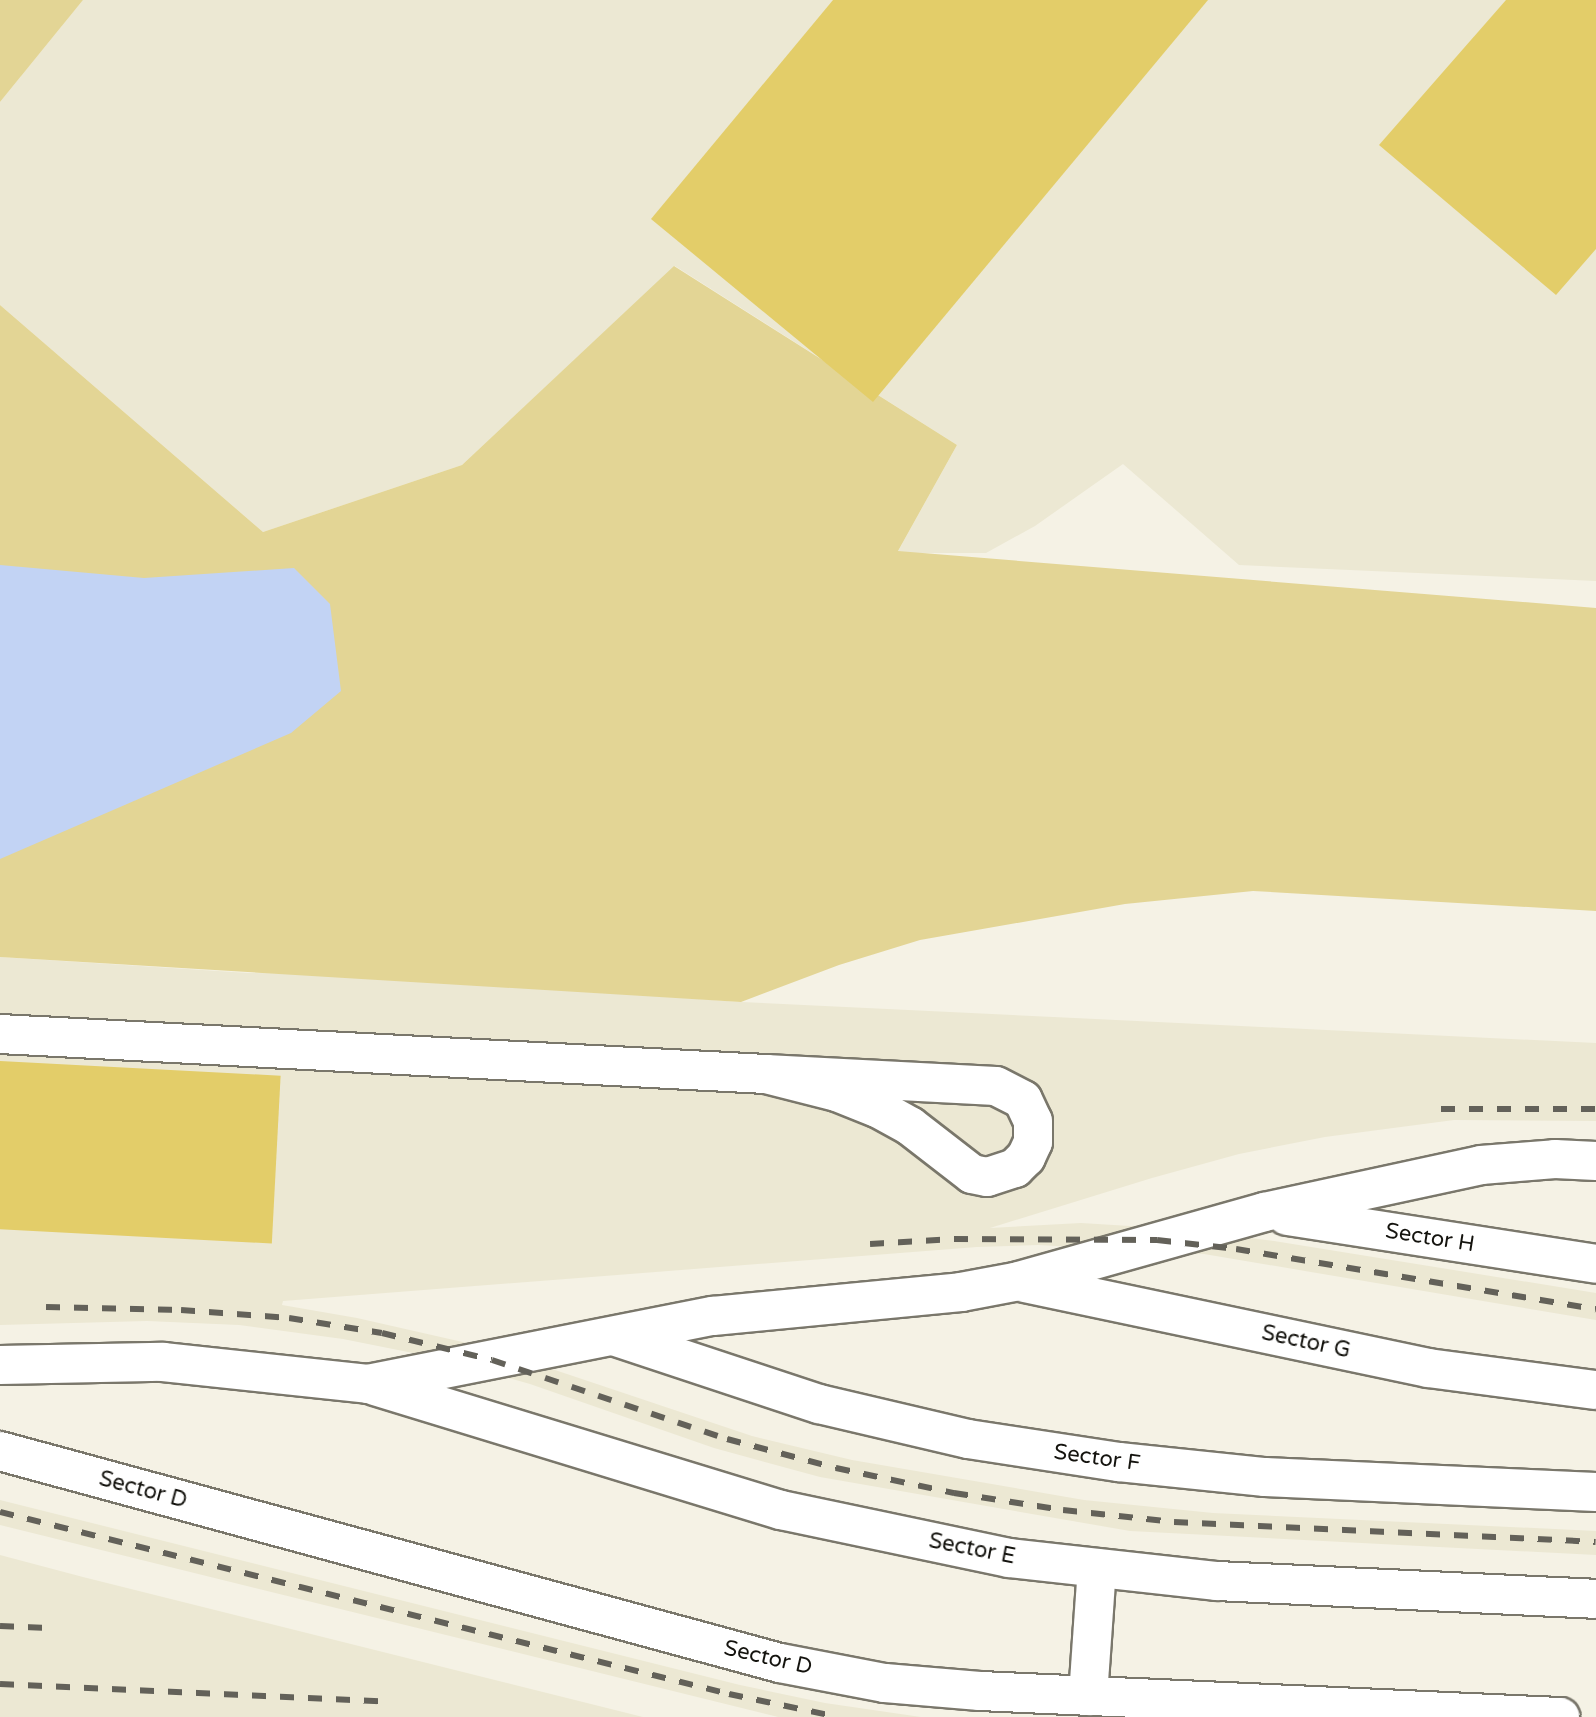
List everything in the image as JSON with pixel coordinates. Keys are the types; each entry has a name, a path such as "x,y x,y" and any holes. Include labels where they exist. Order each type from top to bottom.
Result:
{"lane":[{"path":"0,1034 996,1086 1023,1100 1033,1121 1033,1142 1026,1157 1015,1168 987,1177 972,1174 910,1126 877,1108 837,1092 766,1074"},
{"path":"0,1365 163,1362 368,1384 713,1316 961,1292 1019,1281 1264,1212 1481,1165 1555,1159 1596,1161"},
{"name":"Sector H","path":"1264,1212 1596,1264"},
{"name":"Sector G","path":"1019,1281 1428,1368 1596,1390"},
{"name":"Sector F","path":"612,1336 819,1404 968,1439 1119,1462 1265,1477 1596,1492"},
{"name":"Sector E","path":"368,1384 781,1510 1009,1558 1217,1581 1596,1599"},
{"name":"Sector D","path":"0,1451 780,1663 885,1683 1352,1712 1560,1717"},
{"path":"1088,1696 1097,1568"}],"shaded area":[{"path":"0,0 83,0 0,102"},
{"path":"83,0 1596,0 1596,581 1239,565 1123,464 1035,526 986,553 897,553 957,445 675,266 462,465 263,532 0,305 0,102"},
{"path":"674,266 957,445 898,551 1596,608 1596,911 1253,891 1125,904 920,940 839,965 741,1002 0,957 0,305 263,532 462,465"},
{"path":"0,957 249,973 342,974 741,1002 1596,1043 1596,1121 1454,1120 1325,1137 1239,1154 990,1228 1081,1223 1179,1229 1274,1241 1596,1293 1596,1320 1204,1254 1038,1245 977,1247 283,1301 282,1305 357,1318 489,1348 752,1436 852,1460 1084,1500 1213,1513 1596,1531 1596,1555 1130,1531 820,1477 714,1448 530,1384 438,1358 343,1339 239,1325 147,1321 0,1325"},
{"path":"0,1500 740,1685 825,1703 921,1717 778,1717 0,1525"},
{"path":"0,1555 83,1577 643,1717 0,1717"}],"water":[{"path":"0,565 144,578 294,568 330,604 341,691 291,733 0,859"}],"building":[{"path":"833,0 1208,0 873,402 651,219"},
{"path":"1506,0 1596,0 1596,249 1556,295 1379,145"},
{"path":"0,1061 281,1076 272,1243 0,1229"}],"railway":[{"path":"1441,1109 1596,1109"},
{"path":"870,1244 954,1239 1157,1240 1236,1249 1596,1309"},
{"path":"46,1307 181,1310 289,1318 382,1333 492,1360 727,1439 836,1468 954,1493 1063,1510 1174,1522 1596,1542"},
{"path":"0,1512 729,1694 838,1717"},
{"path":"0,1626 48,1628"},
{"path":"0,1684 391,1702"}]}
